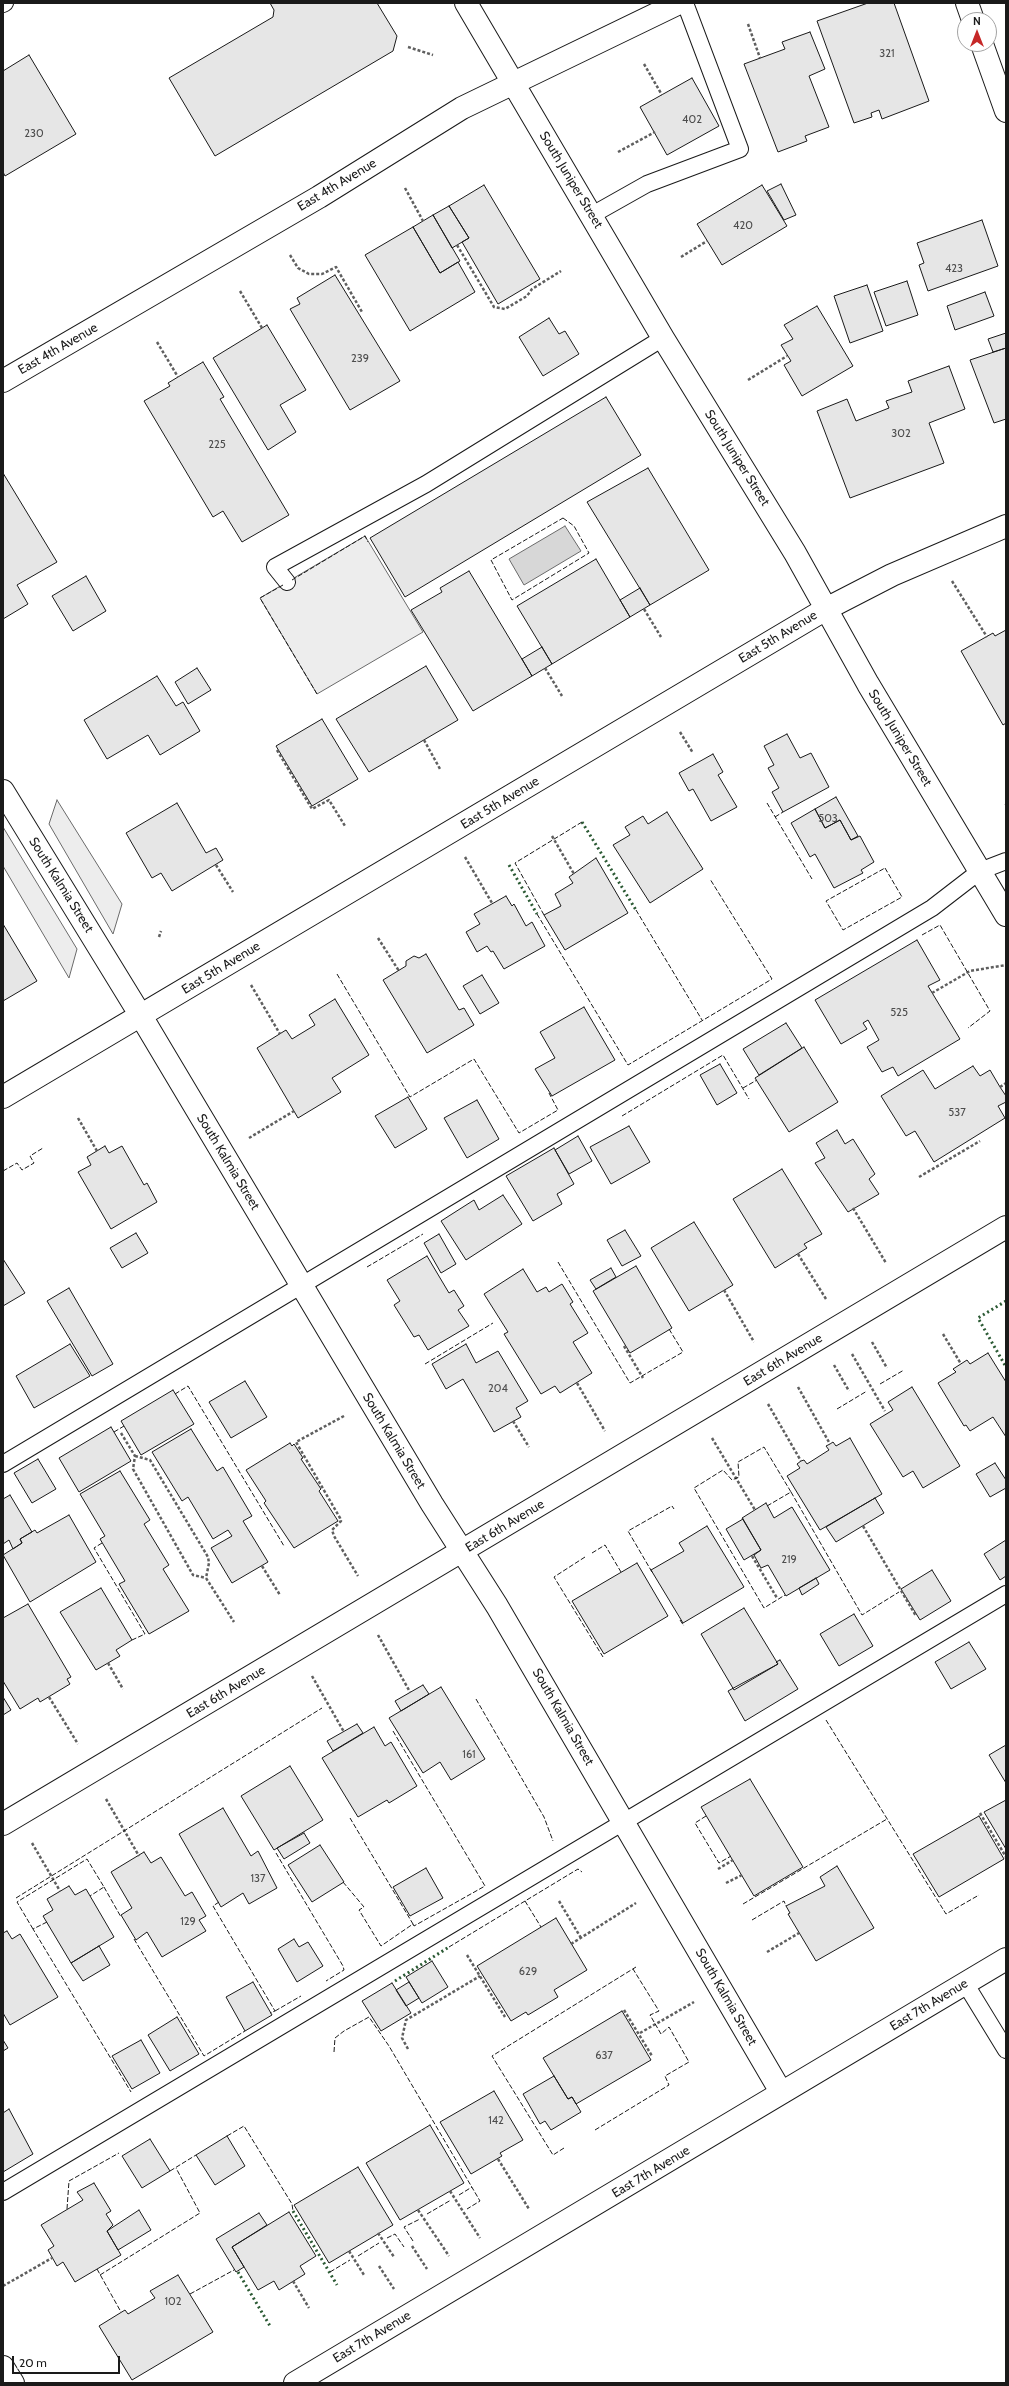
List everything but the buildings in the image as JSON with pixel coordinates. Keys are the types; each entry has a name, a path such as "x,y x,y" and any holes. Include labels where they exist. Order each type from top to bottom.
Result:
{"street":[{"name":"South Juniper Street","path":"466,3 663,338 795,553 868,684 1006,915"},
{"name":"East 4th Avenue","path":"3,381 319,197 462,108 679,3"},
{"path":"985,52 1006,111"},
{"name":"East 5th Avenue","path":"3,1097 826,609 892,575 1006,526"},
{"name":"South Kalmia Street","path":"3,791 141,1016 432,1504 495,1602 781,2092"},
{"name":"East 6th Avenue","path":"3,1824 1006,1227"},
{"name":"East 7th Avenue","path":"295,2383 1006,1959"},
{"path":"3,2367 13,2383"}],"lane":[{"path":"592,215 647,184 740,149 685,3"},
{"path":"287,582 275,567 426,484 663,338"},
{"path":"3,1464 932,908 980,871 1006,861"},
{"path":"3,2192 1006,1594"},
{"path":"965,1983 1006,2050"}],"path":[{"path":"748,24 760,58"},
{"path":"408,47 433,55"},
{"path":"644,64 662,94"},
{"path":"618,152 655,132"},
{"path":"405,188 423,221"},
{"path":"680,257 707,241"},
{"path":"457,245 494,307 506,309 561,271"},
{"path":"290,255 298,268 309,274 322,274 336,267 362,312"},
{"path":"240,291 262,328"},
{"path":"157,342 178,377"},
{"path":"748,380 787,356"},
{"path":"966,603 987,637"},
{"path":"644,609 661,637"},
{"path":"545,668 562,696"},
{"path":"424,740 440,768"},
{"path":"277,750 312,809 329,800 345,826"},
{"path":"552,836 574,874"},
{"path":"216,865 233,892"},
{"path":"478,879 492,903"},
{"path":"159,937 161,931"},
{"path":"378,938 399,970"},
{"path":"932,993 970,970 1006,965"},
{"path":"263,1006 280,1034"},
{"path":"1000,1087 1006,1083"},
{"path":"274,1123 294,1111"},
{"path":"78,1118 97,1151"},
{"path":"919,1177 980,1141"},
{"path":"853,1208 873,1241"},
{"path":"798,1254 813,1277"},
{"path":"724,1290 741,1320"},
{"path":"943,1334 961,1364"},
{"path":"624,1346 643,1378"},
{"path":"867,1379 885,1411"},
{"path":"577,1383 592,1409"},
{"path":"813,1412 830,1444"},
{"path":"513,1421 529,1447"},
{"path":"322,1429 296,1442 340,1518 340,1521 332,1530 346,1556"},
{"path":"783,1430 802,1461"},
{"path":"122,1434 135,1456 133,1469 193,1575 206,1578 234,1622"},
{"path":"135,1456 150,1460 208,1557 210,1563 206,1578"},
{"path":"727,1464 755,1510"},
{"path":"863,1526 918,1619"},
{"path":"752,1556 777,1598"},
{"path":"262,1566 280,1595"},
{"path":"394,1662 410,1692"},
{"path":"108,1663 123,1689"},
{"path":"49,1697 65,1723"},
{"path":"326,1702 344,1732"},
{"path":"980,1814 1006,1857"},
{"path":"121,1824 139,1856"},
{"path":"718,1869 733,1860"},
{"path":"47,1869 60,1891"},
{"path":"726,1883 742,1875"},
{"path":"559,1901 581,1938"},
{"path":"571,1944 613,1918"},
{"path":"766,1952 799,1933"},
{"path":"467,1955 505,2017"},
{"path":"408,2049 402,2038 406,2020 480,1976"},
{"path":"624,2010 640,2033 652,2056"},
{"path":"640,2033 670,2016"},
{"path":"498,2159 514,2185"},
{"path":"450,2191 465,2214"},
{"path":"418,2210 434,2233"},
{"path":"378,2233 394,2257"},
{"path":"349,2251 364,2275"},
{"path":"3,2286 52,2258"},
{"path":"293,2281 309,2308"}],"shaded area":[{"path":"565,526 581,551 524,585 509,559"},
{"path":"365,536 423,632 317,694 260,598"},
{"path":"57,800 122,904 113,934 49,824"},
{"path":"3,827 77,949 69,978 3,866"}],"hedge":[{"path":"582,822 636,910"},
{"path":"509,865 537,914"},
{"path":"1006,1301 978,1318 1006,1367"},
{"path":"395,1981 449,1947"},
{"path":"293,2211 337,2285"},
{"path":"238,2272 270,2326"}],"fence":[{"path":"563,518 574,526 589,553 512,600 491,560 563,518"},
{"path":"292,580 365,536 368,542"},
{"path":"283,585 260,598 317,694"},
{"path":"767,803 812,879"},
{"path":"775,817 783,812"},
{"path":"544,915 515,863 582,822"},
{"path":"885,868 902,897 843,930 826,901 885,868"},
{"path":"537,914 628,1065 772,979 710,879"},
{"path":"636,910 702,1020"},
{"path":"922,935 940,925 990,1011 968,1028"},
{"path":"337,974 410,1097 474,1059 519,1133 558,1110 549,1093"},
{"path":"622,1116 723,1055 749,1099"},
{"path":"743,1088 757,1080"},
{"path":"3,1171 17,1163 22,1170 34,1163 30,1156 43,1148"},
{"path":"367,1267 423,1234"},
{"path":"558,1262 630,1383 683,1352 669,1329"},
{"path":"425,1364 493,1323"},
{"path":"880,1384 904,1370"},
{"path":"175,1394 188,1386 284,1546"},
{"path":"837,1409 867,1391"},
{"path":"114,1432 124,1426"},
{"path":"767,1506 791,1492 764,1447 738,1462 739,1477 732,1480 723,1470 694,1488 764,1608 785,1595"},
{"path":"791,1492 862,1615 899,1592"},
{"path":"652,1572 628,1531 672,1506 674,1509"},
{"path":"102,1543 94,1548 145,1634 132,1640"},
{"path":"592,1553 605,1545 621,1572"},
{"path":"585,1557 554,1577 603,1657"},
{"path":"680,1620 684,1626"},
{"path":"476,1699 544,1817 553,1841"},
{"path":"16,1898 322,1708"},
{"path":"826,1720 946,1914 979,1895"},
{"path":"393,1731 485,1886 414,1926 413,1924"},
{"path":"706,1816 695,1823 719,1863 731,1856"},
{"path":"343,1882 364,1907 359,1910 381,1946 413,1924 350,1818"},
{"path":"743,1904 887,1819"},
{"path":"276,1853 343,1966 344,1970 326,1981"},
{"path":"33,1929 17,1902 87,1859 104,1887 90,1896"},
{"path":"449,1947 578,1869 582,1872"},
{"path":"104,1887 121,1917"},
{"path":"525,1901 541,1927"},
{"path":"752,1920 784,1901 786,1906"},
{"path":"219,1902 213,1906 275,2011 270,2013"},
{"path":"47,1922 33,1929 131,2092"},
{"path":"134,1939 204,2056 245,2031"},
{"path":"564,2148 553,2155 492,2056 636,1967"},
{"path":"595,2130 669,2085 665,2076 689,2062 669,2027 661,2034 650,2015 659,2011 633,1969"},
{"path":"275,2011 301,1996"},
{"path":"334,2052 335,2038 344,2031 369,2017 389,2046 480,2201 467,2209"},
{"path":"227,2136 244,2126 292,2204 293,2211"},
{"path":"67,2209 69,2181 119,2153"},
{"path":"170,2171 196,2155"},
{"path":"100,2275 200,2213 176,2168"},
{"path":"459,2195 472,2187"},
{"path":"427,2214 451,2200"},
{"path":"413,2241 404,2227 420,2219"},
{"path":"387,2238 395,2234 404,2247"},
{"path":"358,2256 379,2243"},
{"path":"330,2272 350,2260"},
{"path":"97,2269 121,2312"},
{"path":"190,2294 234,2270"}]}
